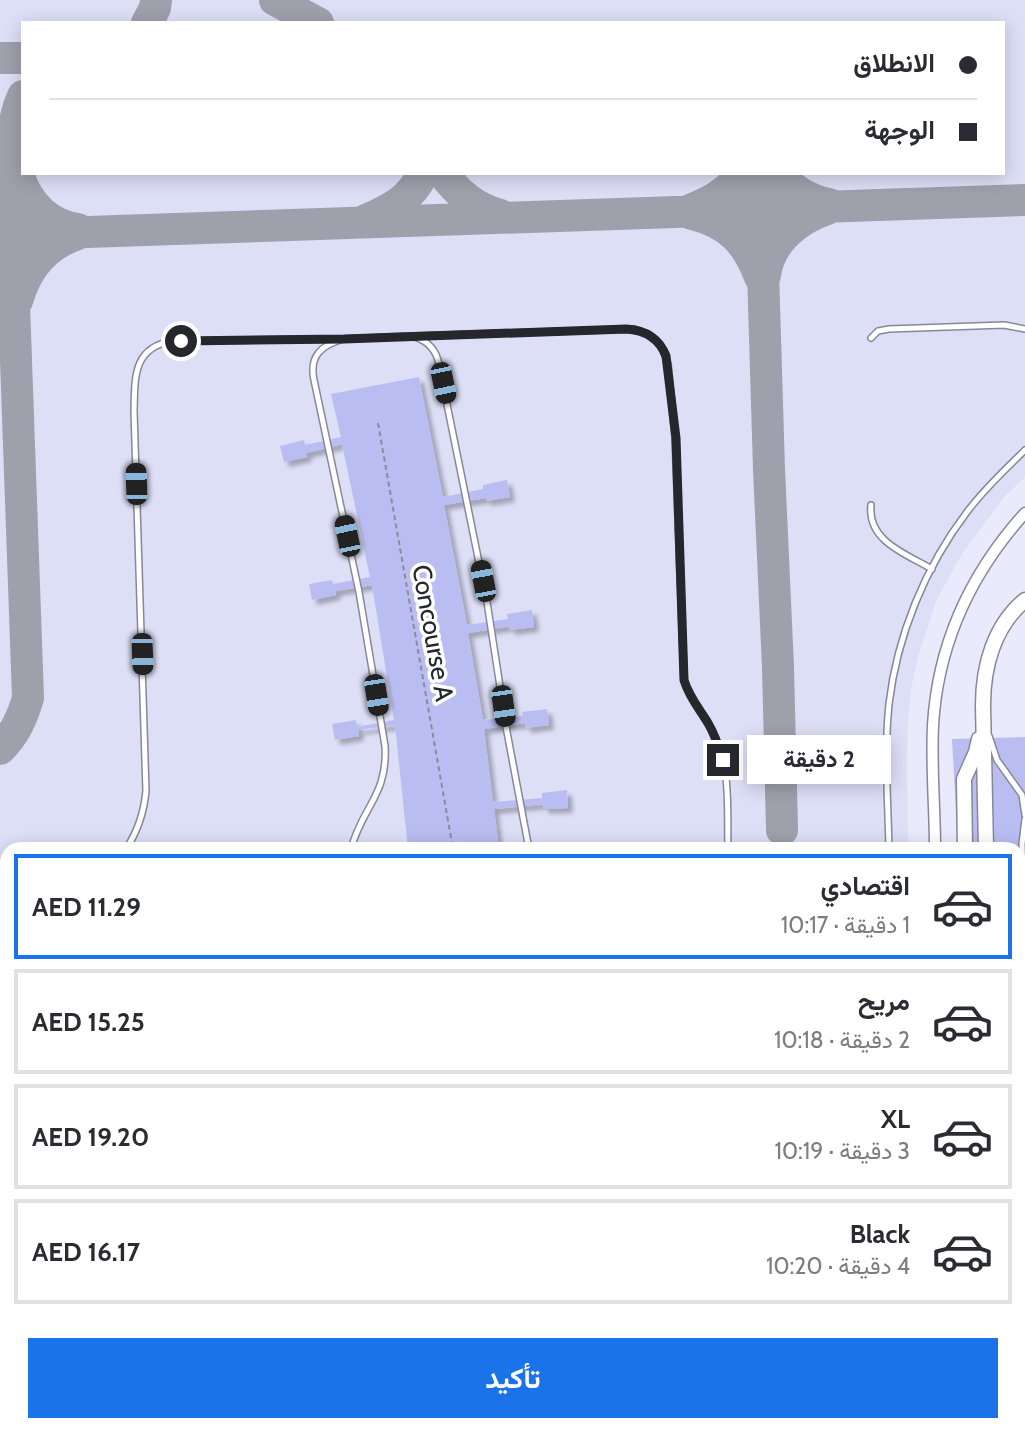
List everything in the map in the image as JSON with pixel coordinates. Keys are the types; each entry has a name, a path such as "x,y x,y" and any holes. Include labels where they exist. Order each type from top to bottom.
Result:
{"street":[{"path":"935,842 933,723 937,691 948,645 971,588 999,544 1025,513"},
{"path":"986,842 983,713 985,668 998,633 1025,600"},
{"path":"965,842 964,779 978,749 983,713"}],"lane":[{"path":"871,338 878,331 889,329 1004,325 1025,329"},
{"path":"130,842 137,830 146,791 135,376 140,361 151,349 173,341 344,339 626,329 641,331 654,338 663,350 668,364 676,438 684,680 691,699 715,736 723,760 726,772 727,842"},
{"path":"411,336 428,344 438,360 487,602 528,842"},
{"path":"344,339 321,349 313,364 313,372 359,592 385,746 381,784 352,842"},
{"path":"889,842 887,743 892,685 906,629 944,545 987,487 1025,450"},
{"path":"871,505 871,521 880,537 932,569"},
{"path":"983,713 995,756 1024,791 1022,842"}],"path":[{"name":"Concourse A","path":"378,423 452,842"}],"shaded area":[{"path":"0,0 1025,0 1025,477 1005,496 962,554 936,601 917,660 911,690 907,758 908,842 0,842"}],"building":[{"path":"419,377 443,497 483,489 483,485 507,480 510,497 444,505 467,625 508,619 507,614 532,610 534,627 510,630 509,626 468,633 483,720 523,716 522,712 547,709 549,725 526,728 525,723 484,729 493,802 542,798 542,793 567,790 568,808 544,809 543,804 494,809 498,842 407,842 395,725 358,730 359,736 335,740 332,724 356,720 357,727 394,720 372,585 335,591 336,595 312,600 309,584 332,580 333,584 370,577 342,444 284,462 280,446 304,440 305,445 341,437 331,394"},
{"path":"1025,737 1025,842 958,842 952,739"}],"taxiway":[{"path":"148,21 156,0"},
{"path":"275,0 314,21"},
{"path":"0,58 21,58"},
{"path":"21,101 13,136 14,158 19,178 28,196 41,212 57,223 78,229"},
{"path":"0,749 10,738 28,698 9,163"},
{"path":"366,220 400,202 413,190 422,175"},
{"path":"445,175 468,199 500,215"},
{"path":"692,209 720,195 740,175"},
{"path":"760,175 782,830"},
{"path":"779,175 800,193 829,204"},
{"path":"0,235 1025,200"},
{"path":"765,275 772,252 786,233 805,219 827,209"},
{"path":"692,214 716,223 735,236 743,244 760,277"},
{"path":"17,301 26,278 39,259 56,244 78,234"}],"route":[{"path":"181,341 344,339 626,329 641,331 654,338 663,350 668,364 676,438 682,671 686,690 715,736 723,760"}]}
